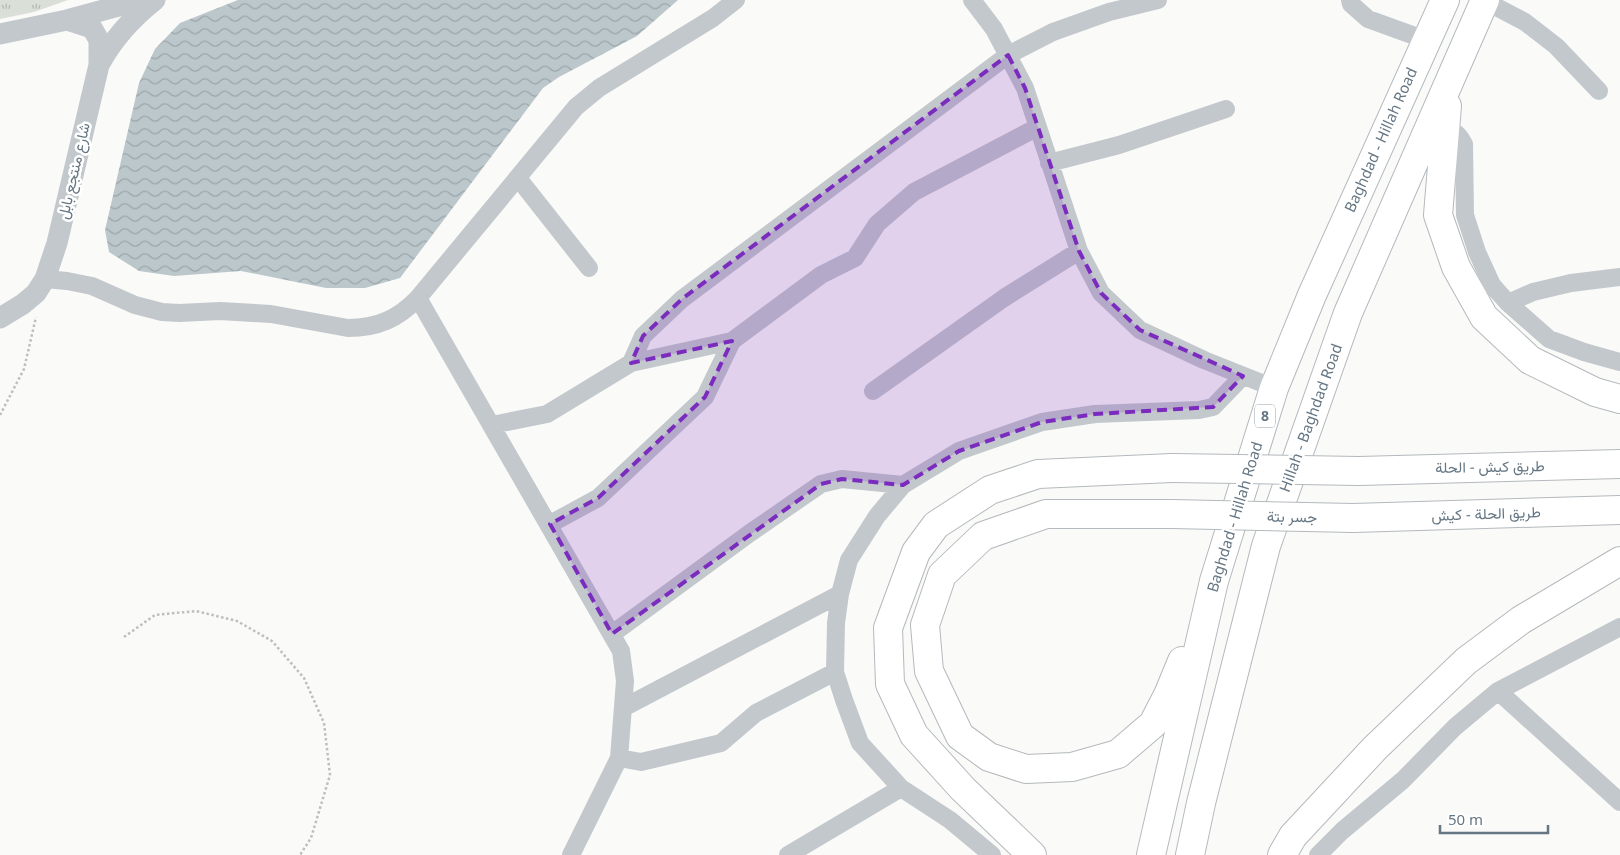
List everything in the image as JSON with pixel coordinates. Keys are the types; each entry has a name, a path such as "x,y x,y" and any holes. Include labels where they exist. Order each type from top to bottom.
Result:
{"highway":[{"name":"Baghdad - Hillah Road","path":"1151,855 1214,581 1274,388 1312,295 1425,42 1447,0"},
{"path":"1447,0 1455,7 1468,12 1484,4"},
{"name":"Hillah - Baghdad Road","path":"1190,855 1201,802 1266,546 1348,313 1484,4"},
{"path":"1425,42 1444,41 1456,49 1460,55"},
{"path":"1449,82 1438,215 1456,267 1484,317 1530,360 1595,392 1620,399"},
{"name":"طريق كيش - الحلة","path":"1032,855 963,789 914,735 890,684 888,628 916,552 936,525 990,490 1038,474 1172,468 1359,471 1620,464"},
{"name":"طريق الحلة - كيش","path":"1353,518 1620,510"},
{"name":"جسر بتة","path":"1214,581 1168,696 1153,724 1118,754 1072,767 1026,769 989,757 960,736 929,671 925,625 942,575 982,536 1046,514 1172,514 1353,518"},
{"path":"1282,855 1293,836 1368,755 1466,661 1521,620 1620,561"}],"street":[{"name":"شارع منتجع بابل","path":"0,34 67,20 140,0"},
{"path":"99,65 108,50 130,23 155,0"},
{"path":"45,279 92,286 134,305 162,312 220,311 271,314 348,328 372,326 385,322 398,316 418,298 576,107 586,98 719,15 736,0"},
{"path":"972,0 994,29 1025,88 1079,251 1101,293 1140,330 1204,360 1274,388"},
{"path":"631,363 643,336 682,299 1008,54 1052,32 1109,12 1158,0"},
{"path":"1350,0 1351,4 1368,19 1425,42"},
{"path":"1484,4 1525,22 1556,46 1599,91"},
{"name":"شارع منتجع بابل","path":"0,318 23,304 36,293 45,279 57,243 99,65 99,40 92,28 67,20"},
{"path":"1049,164 1119,145 1226,108"},
{"path":"492,425 547,414 631,363 732,341 821,275 855,258 877,224 914,192 1038,127"},
{"path":"1444,130 1451,130 1459,135 1464,144 1465,215 1477,252 1492,285 1508,303 1549,339 1584,352 1620,362"},
{"path":"518,178 589,268"},
{"path":"873,391 1004,298 1079,251"},
{"path":"1508,303 1543,290 1620,277"},
{"path":"418,298 622,651 625,681 619,758 571,855"},
{"path":"550,524 598,498 705,397 732,341"},
{"path":"992,855 950,820 901,788 860,742 835,672 836,623 840,594 849,560 877,516 903,485 959,450 1042,422 1096,414 1199,410 1213,407 1244,376"},
{"path":"612,634 750,533 821,484 842,479 903,485"},
{"path":"623,708 840,594"},
{"path":"1318,855 1342,831 1403,780 1456,727 1498,691 1620,627"},
{"path":"619,758 641,762 686,753 721,743 756,713 835,672"},
{"path":"1498,691 1620,802"},
{"path":"788,855 901,788"},
{"path":"579,836 581,855"}],"path":[{"path":"0,415 24,368 37,315"},
{"path":"124,637 155,615 196,611 237,621 272,641 304,678 324,723 330,775 311,838 300,855"}],"highlighted area":[{"path":"1008,55 1025,88 1079,251 1101,293 1140,330 1243,376 1213,407 1095,414 1042,422 959,451 903,485 842,479 821,484 612,634 550,524 598,498 705,397 732,341 631,363 643,336 682,299"}],"green space":[{"path":"0,0 68,0 34,12 0,19"}],"water":[{"path":"238,0 678,0 637,36 559,77 543,88 400,278 365,288 326,288 241,271 174,276 139,271 109,252 105,230 139,83 155,49 180,23"}]}
